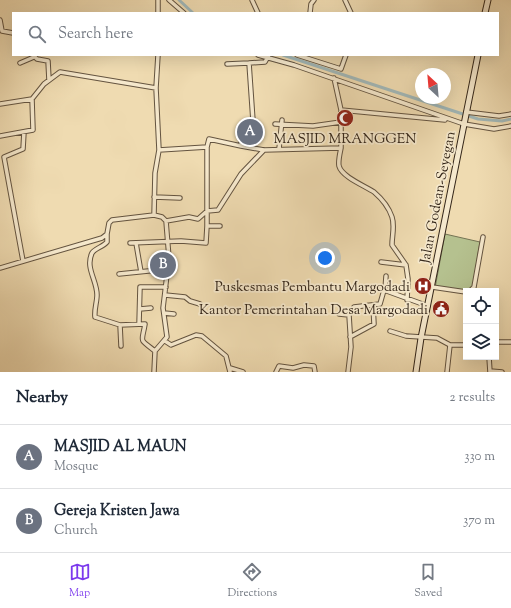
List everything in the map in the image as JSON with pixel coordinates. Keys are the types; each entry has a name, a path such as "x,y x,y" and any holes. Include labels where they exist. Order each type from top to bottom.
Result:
{"main road":[{"path":"485,12 488,0"},
{"name":"Jalan Godean-Seyegan","path":"416,372 421,338 478,56"}],"street":[{"path":"158,0 158,12"},
{"path":"169,0 183,12"},
{"path":"252,0 258,12"},
{"path":"310,12 311,4 314,0"},
{"path":"344,0 350,12"},
{"path":"0,20 2,31 12,33"},
{"path":"20,63 33,56 37,59 48,61 49,80"},
{"path":"154,215 154,198 160,150 156,88 158,56"},
{"path":"227,64 265,62 268,56 452,120 494,129 511,126"},
{"path":"302,56 341,69 346,56"},
{"path":"241,146 244,125 253,121 249,63"},
{"path":"0,136 31,132 34,128 31,115 32,99 57,73 64,72 156,88"},
{"path":"334,78 341,110 341,148 339,165 341,170 356,183 374,192 385,204 393,222 392,245 406,265 408,279 407,300"},
{"path":"0,104 32,99"},
{"path":"341,110 452,120"},
{"path":"466,113 499,116 511,114"},
{"path":"279,149 279,125 282,120"},
{"path":"279,125 313,126 341,122"},
{"path":"23,261 4,157 23,149 24,132"},
{"path":"130,243 168,243 184,241 206,244 206,147 209,139 264,150 341,148"},
{"path":"160,150 206,147"},
{"path":"166,221 189,217 198,219 207,211 220,209 241,174 264,150"},
{"path":"154,198 180,198"},
{"path":"154,372 155,351 167,337 164,313 168,269 166,221 162,217 154,215 112,220 109,223 107,242 94,251 89,268 96,284 97,295 94,315 97,318 120,325 139,324 146,326 141,336 142,341 155,351"},
{"path":"207,226 220,226"},
{"path":"0,268 99,239 107,234"},
{"path":"473,288 484,238"},
{"path":"136,243 140,272"},
{"path":"381,262 406,265"},
{"path":"119,274 168,269"},
{"path":"348,372 350,337 348,315 355,305 374,305 381,303 382,290 385,290 386,276"},
{"path":"139,324 140,287 166,287"},
{"path":"432,287 463,292"},
{"path":"385,290 407,300 428,306"},
{"path":"165,295 185,297 190,301 200,304"},
{"path":"350,337 374,324 374,305"},
{"path":"140,309 151,308"},
{"path":"164,313 174,314"},
{"path":"339,314 348,315"},
{"path":"120,325 121,346"},
{"path":"390,330 406,336 437,338 450,346 463,345"},
{"path":"165,341 172,345 196,335 202,336 224,354 228,361 230,370 243,372"},
{"path":"499,342 511,342"},
{"path":"447,372 450,346"},
{"path":"489,360 490,371 502,372"},
{"path":"276,372 280,366 293,368 309,365 314,366 315,372"}],"green space":[{"path":"445,234 480,242 472,288 463,288 463,290 435,288"}],"waterway":[{"path":"179,0 192,12"},
{"path":"286,56 478,119 502,121 511,119"}],"place":[{"name":"MASJID MRANGGEN","path":"345,118"},
{"name":"MASJID AL MAUN","path":"250,132"},
{"name":"Gereja Kristen Jawa","path":"163,265"},
{"name":"Puskesmas Pembantu Margodadi","path":"423,286"},
{"name":"Kantor Pemerintahan Desa Margodadi","path":"441,309"}]}
